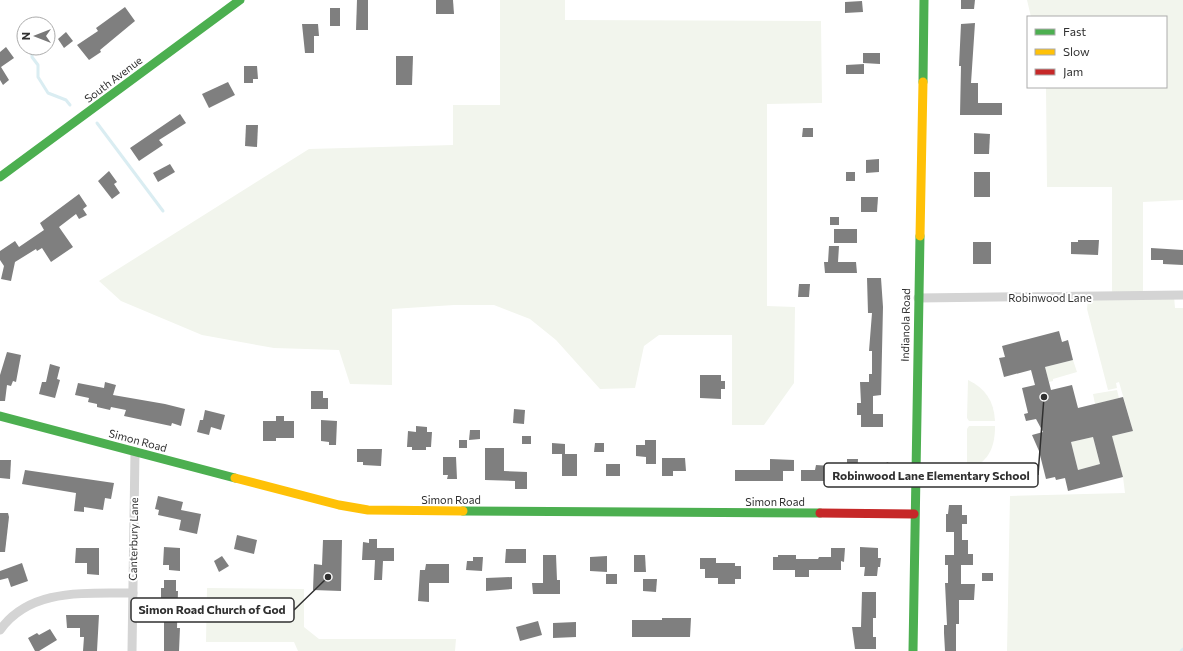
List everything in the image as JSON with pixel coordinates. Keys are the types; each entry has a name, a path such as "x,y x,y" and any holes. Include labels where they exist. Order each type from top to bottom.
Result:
{"street":[{"name":"South Avenue","path":"0,177 240,0"},
{"name":"Indianola Road","path":"913,651 914,514 924,0"},
{"name":"Robinwood Lane","path":"918,298 1183,296"},
{"name":"Simon Road","path":"0,416 340,505 368,510 914,514"},
{"name":"Canterbury Lane","path":"132,651 135,452"},
{"path":"0,630 22,610 46,598 61,595 133,594"}],"shaded area":[{"path":"500,0 565,0 565,20 821,21 822,103 767,104 767,306 795,307 794,383 764,425 732,425 732,335 659,335 644,346 635,388 600,389 556,340 530,319 494,305 454,305 392,309 392,385 350,384 339,350 274,348 202,335 121,301 99,281 309,149 453,145 453,105 500,105"},
{"path":"1027,0 1183,0 1183,200 1143,202 1143,296 1174,296 1175,308 1183,308 1183,651 1007,651 1010,496 1125,493 1123,477 1109,427 1114,426 1117,435 1133,431 1119,382 1116,383 1117,388 1108,390 1087,309 1088,297 1112,296 1112,187 1047,187 1046,88 1167,88 1167,16 1031,16"},
{"path":"1073,360 1077,372 1053,379 1053,381 1049,382 1045,367"},
{"path":"968,380 984,391 988,396 993,407 995,421 969,421 967,418"},
{"path":"1117,390 1119,398 1095,404 1093,394"},
{"path":"969,426 995,426 995,434 989,454 980,463 967,471 967,429"},
{"path":"1093,437 1100,464 1078,470 1071,442"},
{"path":"207,588 304,589 304,627 319,639 456,639 455,651 298,651 294,642 206,642"}],"building":[{"path":"357,0 368,0 368,30 356,30"},
{"path":"436,0 453,0 454,14 436,14"},
{"path":"961,0 975,0 974,9 961,9"},
{"path":"862,1 863,12 845,13 845,2"},
{"path":"125,7 135,21 100,50 101,52 89,60 77,45 98,31 96,28"},
{"path":"330,8 340,8 340,26 330,26"},
{"path":"975,23 971,83 978,83 978,103 1002,103 1002,115 960,115 961,66 959,66 961,24"},
{"path":"302,24 318,24 319,36 314,36 314,53 305,53"},
{"path":"66,32 73,41 64,48 58,39"},
{"path":"6,47 14,58 1,67 9,80 3,85 0,80 0,52"},
{"path":"863,53 880,53 880,64 863,63"},
{"path":"396,56 413,56 412,85 396,85"},
{"path":"864,64 864,74 846,74 846,65"},
{"path":"244,66 257,66 258,79 253,79 253,83 244,83"},
{"path":"228,82 235,95 209,108 202,94"},
{"path":"180,114 186,123 159,140 163,145 139,161 130,148"},
{"path":"246,125 258,125 257,147 245,146"},
{"path":"803,128 813,128 813,137 802,137"},
{"path":"974,133 990,134 989,154 974,154"},
{"path":"879,159 879,172 866,173 866,160"},
{"path":"170,164 175,172 158,182 153,173"},
{"path":"109,171 117,182 114,184 120,193 112,199 98,181"},
{"path":"846,172 855,172 855,181 846,181"},
{"path":"974,172 990,172 990,197 974,197"},
{"path":"79,194 87,206 83,209 87,215 79,219 76,214 59,227 73,247 51,262 42,248 37,251 36,249 15,262 11,281 1,279 4,266 0,260 0,251 15,241 19,247 44,230 40,223"},
{"path":"861,197 878,197 877,212 861,212"},
{"path":"830,217 839,217 839,225 830,225"},
{"path":"834,229 857,229 857,243 834,243"},
{"path":"1078,240 1099,240 1098,255 1071,254 1071,242 1078,242"},
{"path":"973,242 991,242 991,264 973,264"},
{"path":"829,246 839,246 838,262 856,262 857,273 825,273 824,262 828,262"},
{"path":"1151,248 1183,250 1183,265 1163,264 1163,260 1151,260"},
{"path":"867,278 881,278 883,307 881,395 873,396 873,414 883,414 883,427 861,427 861,415 857,415 857,403 861,403 860,382 869,382 869,374 872,374 872,351 869,351 872,313 868,313"},
{"path":"799,284 810,284 809,297 798,297"},
{"path":"1059,331 1062,342 1068,340 1073,360 1045,367 1051,390 1072,385 1078,408 1123,397 1133,431 1112,436 1123,477 1068,491 1065,478 1056,480 1055,477 1046,479 1039,451 1032,435 1043,432 1036,419 1026,421 1024,414 1028,413 1022,388 1035,385 1031,370 1004,377 999,358 1005,357 1002,346","holes":["1093,437 1100,464 1078,470 1071,442"]},
{"path":"7,352 21,355 16,382 13,381 11,386 7,385 5,401 0,401 0,375"},
{"path":"50,364 60,367 57,379 60,380 55,398 39,394 42,382 46,382"},
{"path":"700,375 721,375 721,381 725,381 725,389 721,389 721,399 700,398"},
{"path":"105,382 116,385 113,395 185,409 181,426 172,423 171,426 124,416 126,410 111,407 110,410 97,407 97,404 88,402 89,398 75,395 78,383 104,388"},
{"path":"311,391 323,391 323,398 328,398 328,409 311,409"},
{"path":"514,409 525,410 524,424 513,423"},
{"path":"205,410 225,415 221,430 211,427 209,435 197,432 200,420 203,420"},
{"path":"276,416 284,416 284,421 294,421 294,438 276,438 276,441 263,441 263,421 276,421"},
{"path":"321,420 337,421 336,445 329,445 329,442 321,441"},
{"path":"416,426 427,427 427,432 432,432 431,447 426,447 426,450 412,450 412,447 407,447 408,431 416,432"},
{"path":"470,430 480,430 480,439 469,440"},
{"path":"522,436 531,436 531,444 522,444"},
{"path":"459,440 467,440 467,448 459,448"},
{"path":"645,440 656,440 656,464 646,464 646,457 636,456 636,445 645,445"},
{"path":"552,443 565,444 565,454 577,454 577,476 562,476 562,454 552,454"},
{"path":"595,443 604,443 604,452 594,452"},
{"path":"485,448 504,448 504,471 527,472 527,489 515,489 515,481 485,480"},
{"path":"357,449 382,449 381,466 363,465 363,462 357,462"},
{"path":"443,457 456,457 457,479 447,479 448,475 443,475"},
{"path":"662,458 685,458 686,471 673,471 673,476 662,476"},
{"path":"770,459 794,460 794,471 783,471 783,481 735,481 735,470 770,470"},
{"path":"847,459 858,459 857,481 801,481 801,470 815,470 816,465 847,467"},
{"path":"0,460 11,460 10,479 0,478"},
{"path":"888,462 892,472 871,482 867,472"},
{"path":"606,464 620,464 620,476 606,476"},
{"path":"25,470 114,483 111,499 105,498 103,510 84,507 84,512 74,511 76,493 22,484"},
{"path":"158,496 183,502 181,510 201,514 197,534 179,530 181,520 158,515 159,510 155,509"},
{"path":"949,505 962,505 962,515 967,515 967,524 962,524 962,540 968,540 968,554 973,554 973,565 961,565 961,584 975,584 974,600 959,600 959,624 956,624 956,651 945,651 944,633 944,625 947,625 945,583 948,583 948,565 945,565 945,555 954,555 954,532 946,532 946,514 948,514"},
{"path":"0,513 8,513 9,517 5,552 0,552"},
{"path":"237,535 257,540 254,554 234,549"},
{"path":"369,539 377,539 377,548 394,548 394,561 383,561 382,580 374,580 375,560 362,560 363,542 369,543"},
{"path":"323,540 342,540 341,591 313,590 314,564 322,565"},
{"path":"164,547 180,548 180,571 169,570 169,565 163,565"},
{"path":"860,547 878,548 878,558 881,558 877,576 864,576 865,567 860,567"},
{"path":"76,548 99,548 99,575 87,574 87,563 75,563"},
{"path":"831,548 845,548 844,562 841,561 841,570 809,570 809,577 795,577 795,570 773,570 773,557 778,557 778,555 796,555 796,559 818,559 819,557 831,557"},
{"path":"506,549 526,549 526,563 505,563"},
{"path":"543,555 556,555 557,580 560,580 560,594 533,594 532,583 543,583"},
{"path":"634,555 645,555 646,572 634,572"},
{"path":"222,556 229,566 219,572 214,561"},
{"path":"607,556 607,572 590,571 590,557"},
{"path":"473,557 483,557 482,571 466,570 467,561 473,561"},
{"path":"700,558 716,558 716,563 735,563 735,566 741,566 741,579 735,579 735,584 718,584 718,578 705,578 705,569 700,569"},
{"path":"22,563 28,581 11,587 8,578 0,580 0,571"},
{"path":"426,564 449,564 449,583 429,583 429,602 418,601 420,570 425,570"},
{"path":"982,573 993,573 993,581 982,581"},
{"path":"606,574 617,574 617,584 606,584"},
{"path":"512,577 512,589 486,591 486,578"},
{"path":"643,579 657,579 656,592 643,591"},
{"path":"164,580 176,580 176,591 178,591 177,628 180,628 179,651 164,651 164,598 161,598 161,588 164,588"},
{"path":"862,592 876,592 876,618 873,618 873,637 876,637 876,649 855,649 852,627 861,627"},
{"path":"66,615 99,615 97,651 83,651 84,637 80,637 80,628 67,628"},
{"path":"662,618 691,618 690,637 632,637 632,620 662,620"},
{"path":"538,621 542,635 520,641 516,627"},
{"path":"576,622 576,637 553,638 553,623"},
{"path":"50,629 57,640 39,651 35,651 28,638 37,633 39,635"}],"waterway":[{"path":"32,56 38,65 38,77 48,93 66,100 70,105"},
{"path":"97,123 163,211"}],"traffic: fast":[{"path":"0,177 240,0"},
{"path":"923,82 924,0"},
{"path":"913,651 920,236"},
{"path":"0,416 235,478"},
{"path":"463,511 820,513"}],"traffic: slow":[{"path":"920,236 923,82"},
{"path":"235,478 339,505 368,510 463,511"}],"traffic: jam":[{"path":"820,513 914,514"}],"place":[{"name":"Robinwood Lane Elementary School","path":"1044,397"},
{"name":"Simon Road Church of God","path":"328,577"}]}
